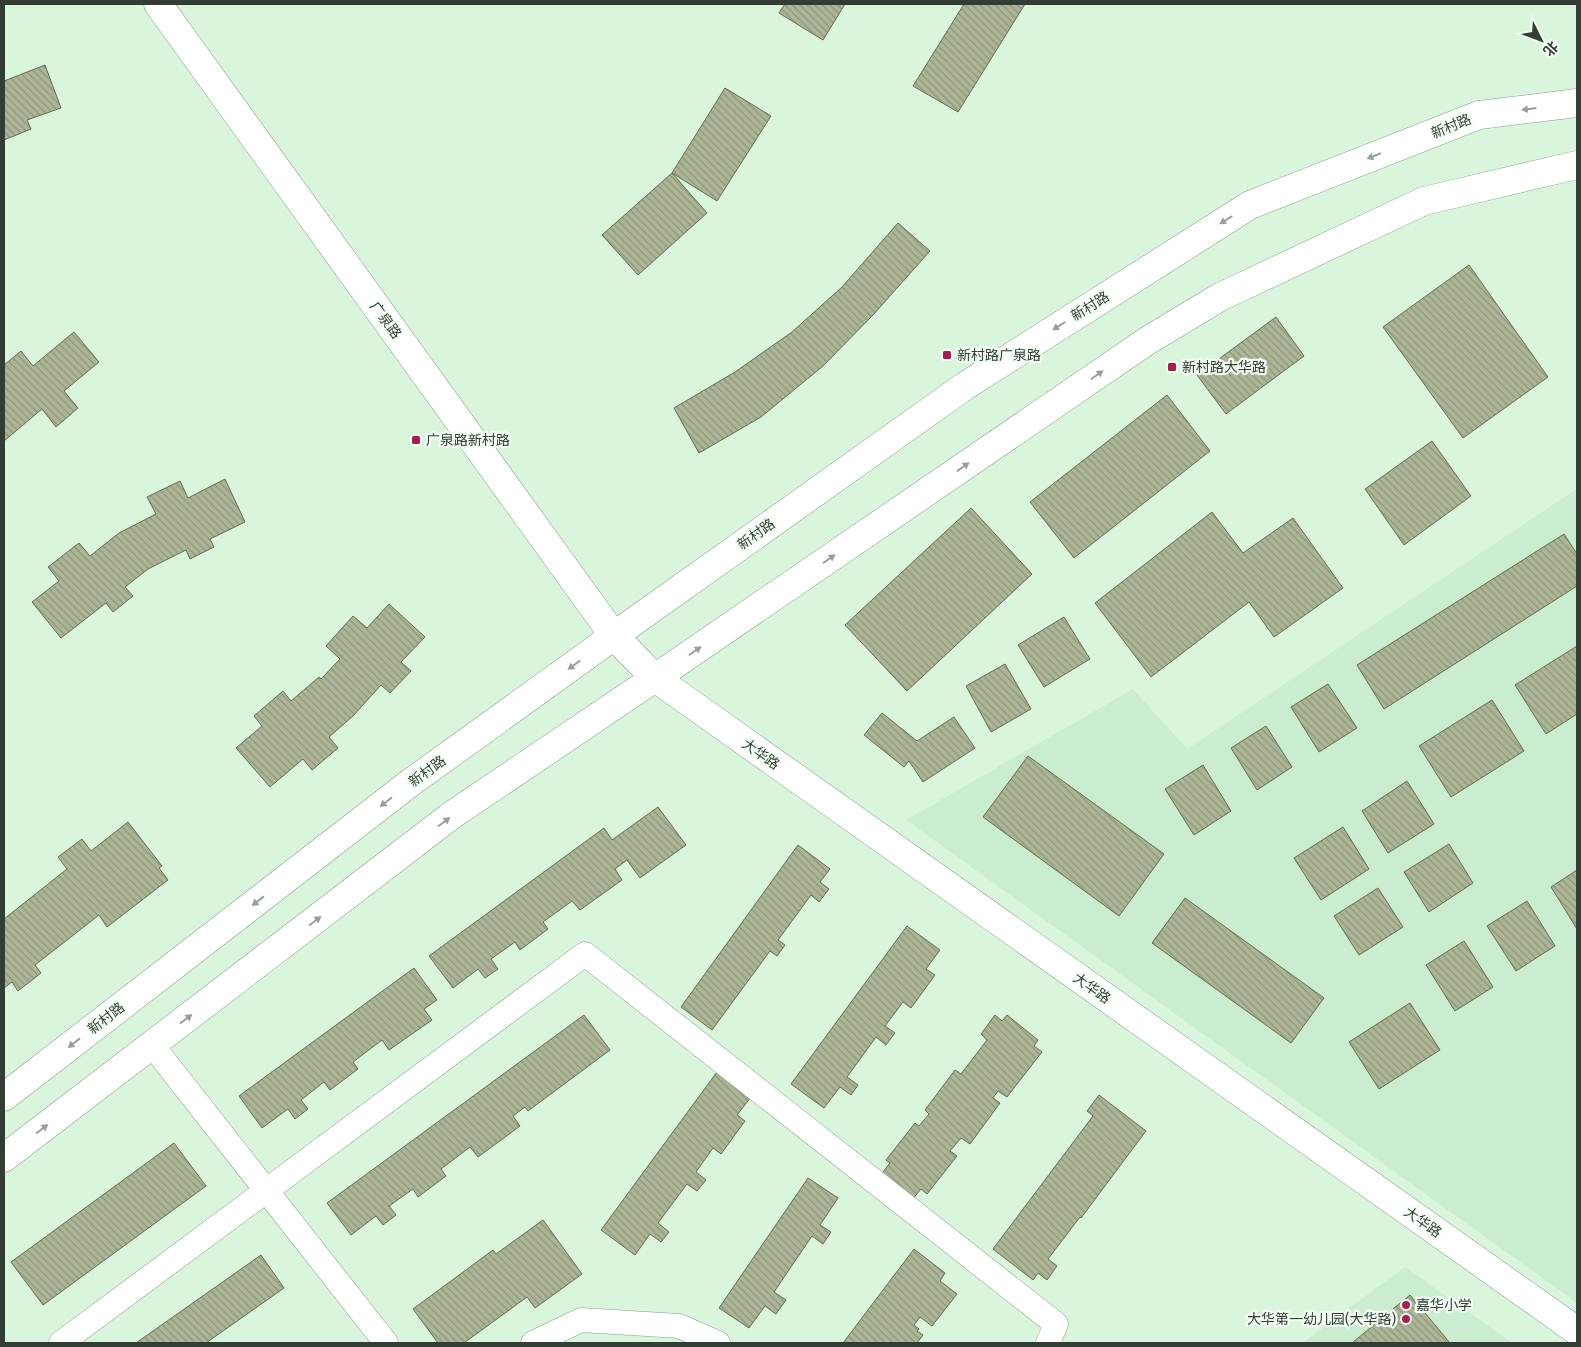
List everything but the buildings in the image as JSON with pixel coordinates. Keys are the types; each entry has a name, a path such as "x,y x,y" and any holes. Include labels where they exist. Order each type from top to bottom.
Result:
{"main road":[{"name":"广泉路","path":"158,4 614,636"},
{"name":"新村路","path":"4,1097 410,783 614,636 965,386 1250,205 1478,115 1577,103"},
{"path":"4,1158 452,815 1147,340 1220,297 1424,202 1577,165"},
{"name":"大华路","path":"614,636 655,678 1577,1331"}],"street":[{"path":"61,1343 585,954 1056,1324 1048,1343"},
{"path":"152,1045 386,1343"},
{"path":"534,1343 582,1320 676,1334 718,1343"}],"shaded area":[{"path":"1575,490 1577,492 1577,1303 906,820 1133,689 1187,749"},
{"name":"嘉华小学","path":"1405,1267 1512,1343 1302,1343"}],"place":[{"name":"新村路广泉路","path":"947,355"},
{"name":"新村路大华路","path":"1172,367"},
{"name":"广泉路新村路","path":"416,440"},
{"name":"嘉华小学","path":"1406,1305"},
{"name":"大华第一幼儿园(大华路)","path":"1406,1319"}]}
